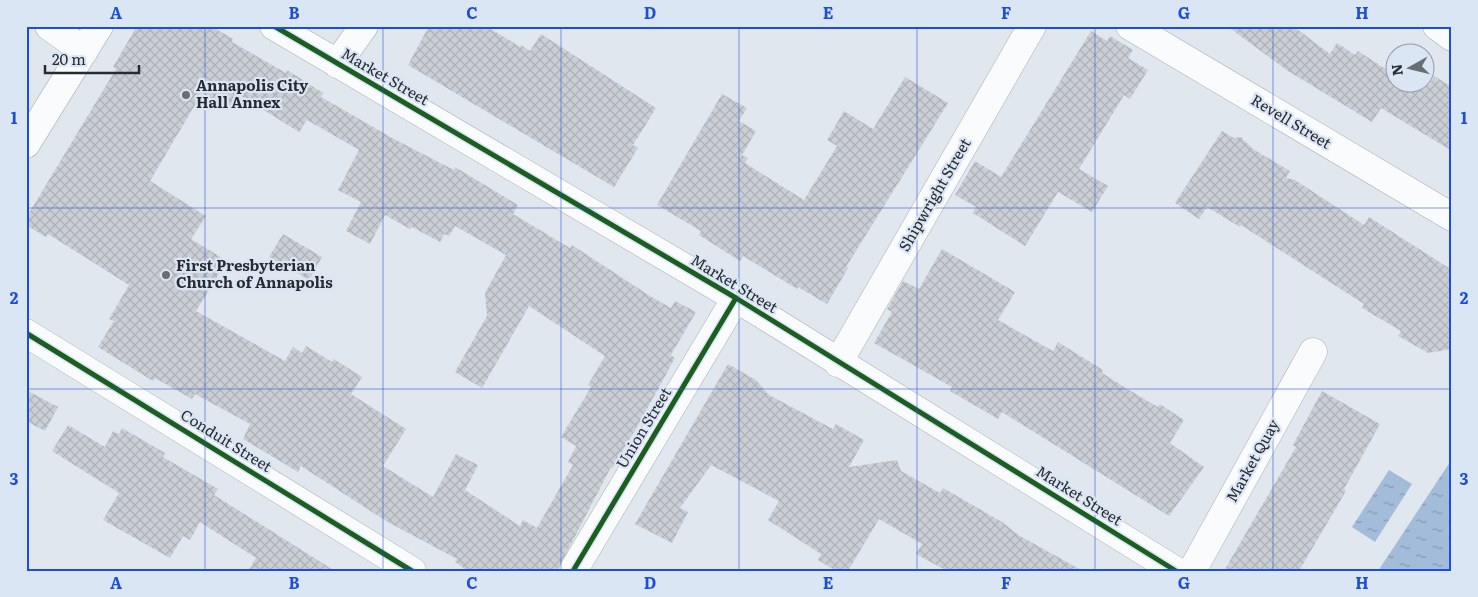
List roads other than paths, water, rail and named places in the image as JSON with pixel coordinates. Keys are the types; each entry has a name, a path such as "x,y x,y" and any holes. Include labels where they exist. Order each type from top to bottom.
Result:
{"street":[{"path":"50,26 84,51"},
{"path":"26,144 100,26"},
{"name":"Market Street","path":"274,26 736,298 1176,571"},
{"path":"337,64 364,26"},
{"name":"Shipwright Street","path":"838,363 1032,26"},
{"name":"Revell Street","path":"1130,26 1452,217"},
{"path":"1437,26 1452,37"},
{"name":"Union Street","path":"574,571 736,298"},
{"name":"Conduit Street","path":"26,333 412,571"},
{"name":"Market Quay","path":"1192,571 1313,352"}],"water":[{"path":"1452,459 1452,571 1378,571"},
{"path":"1389,470 1412,484 1375,542 1352,527"}],"place":[{"name":"Annapolis City Hall Annex","path":"186,95"},
{"name":"First Presbyterian Church of Annapolis","path":"166,275"}]}
